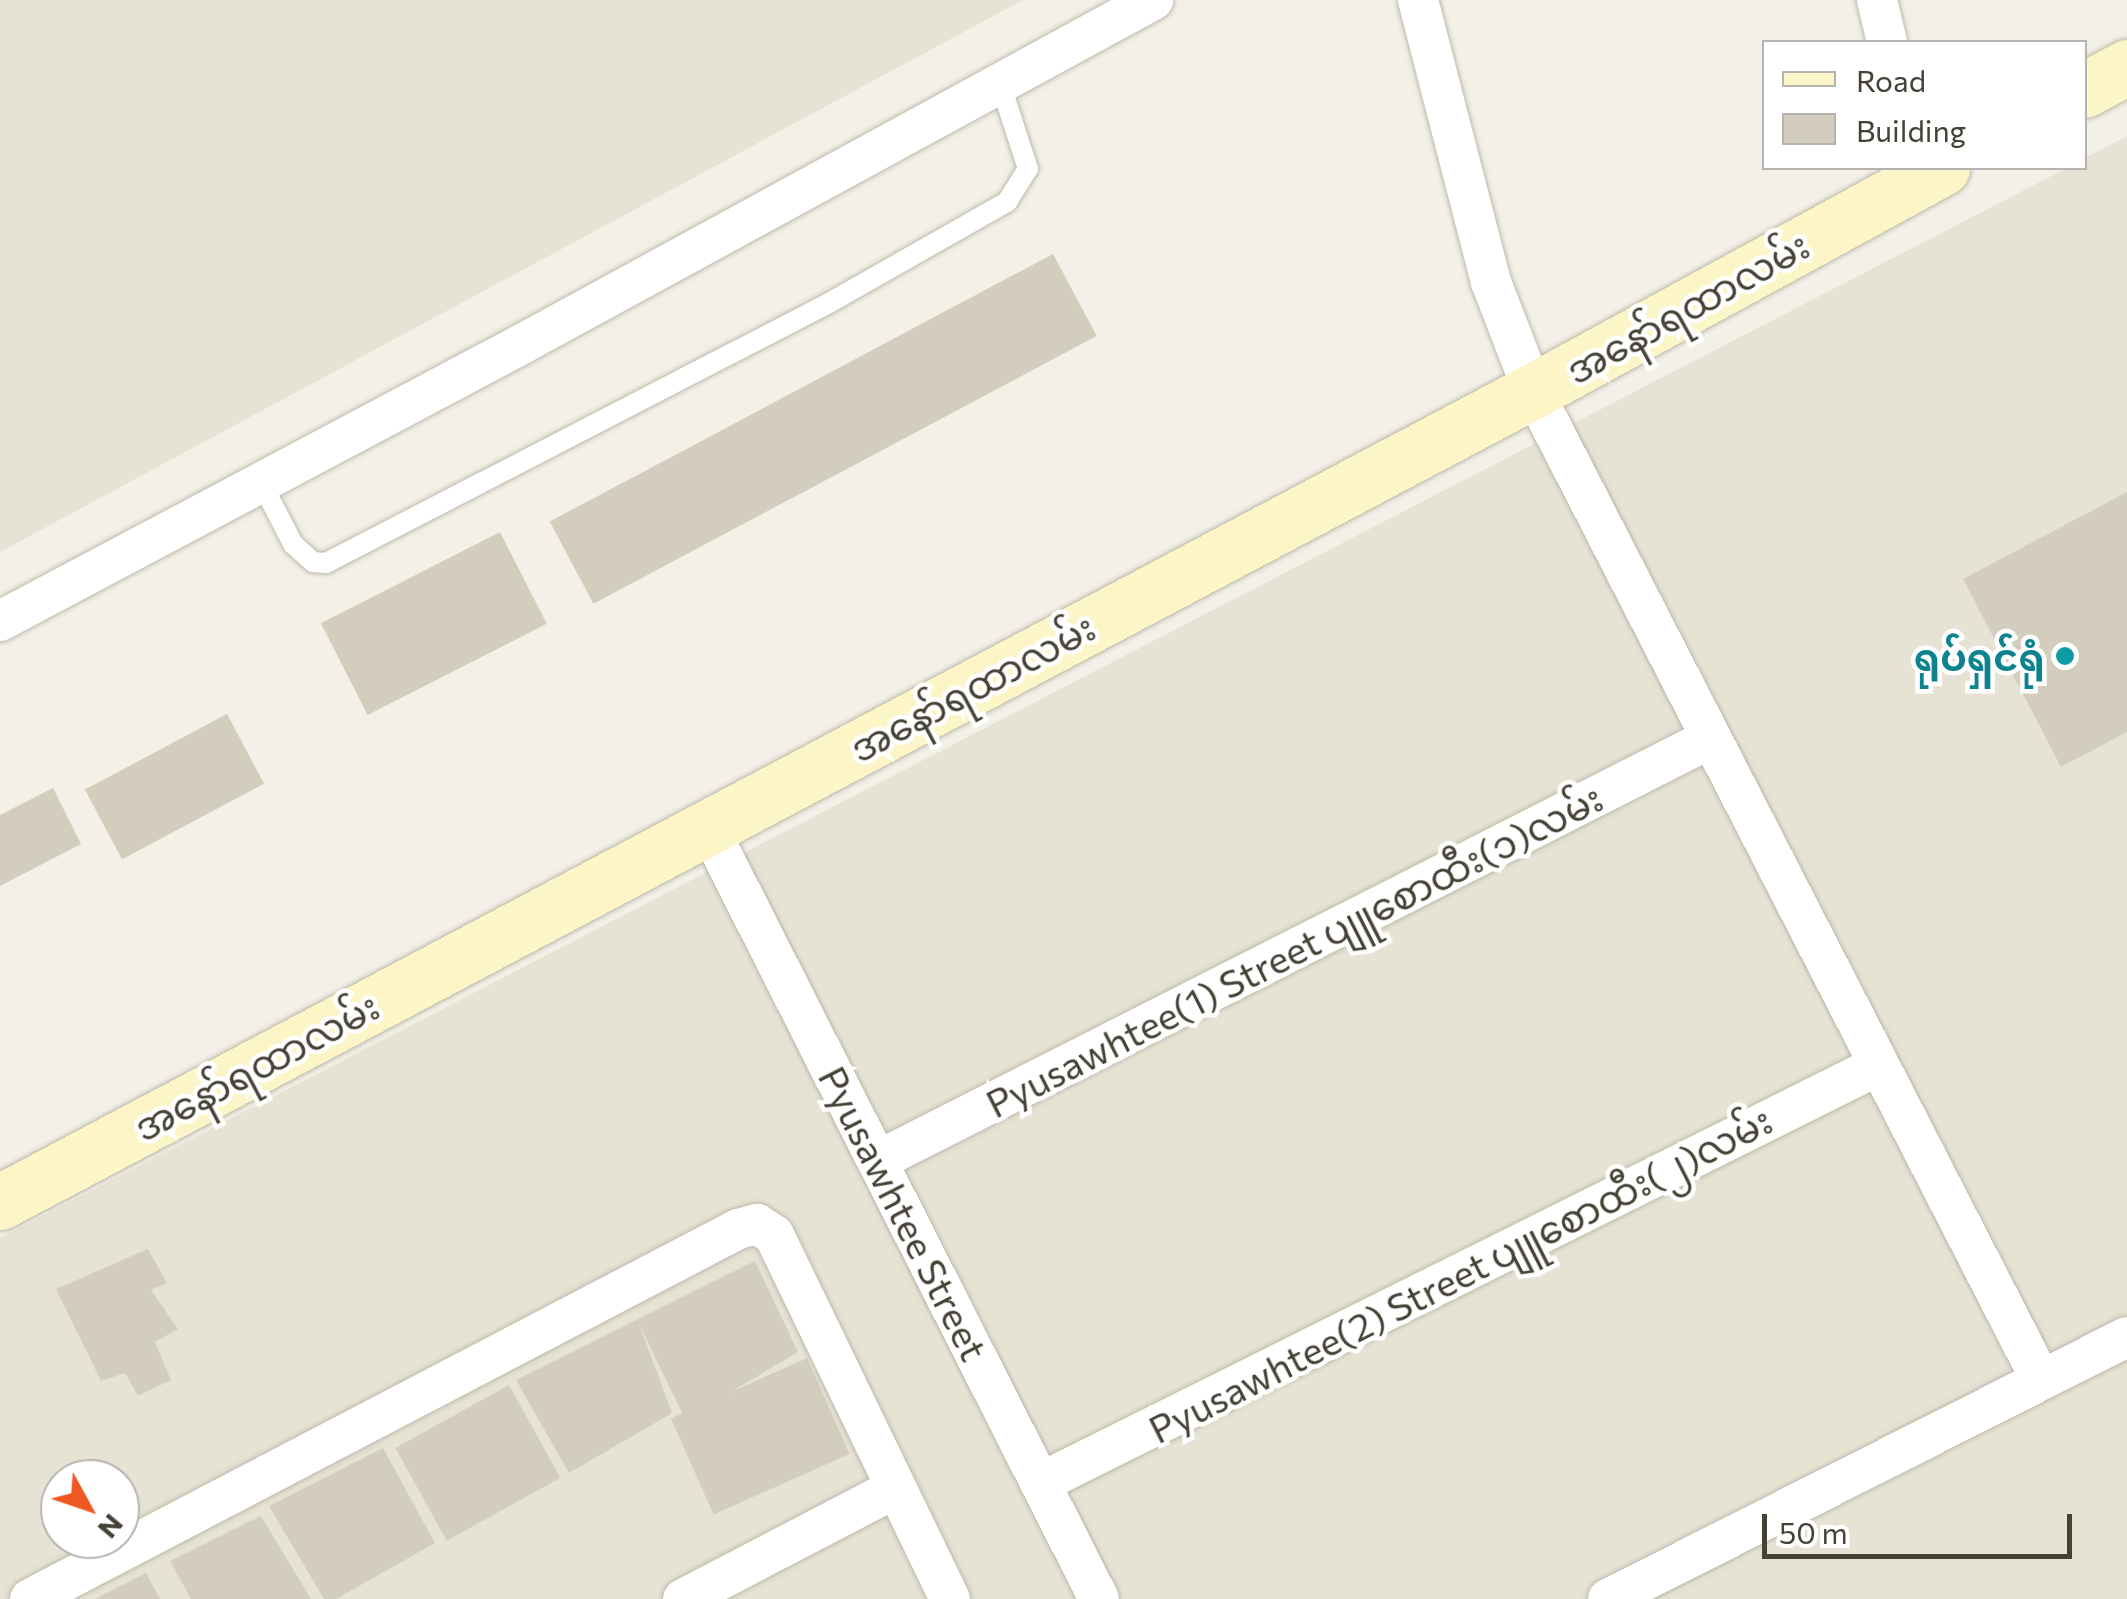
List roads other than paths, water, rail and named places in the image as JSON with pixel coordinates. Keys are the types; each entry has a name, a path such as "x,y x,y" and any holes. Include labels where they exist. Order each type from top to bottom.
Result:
{"main road":[{"path":"2087,88 2127,67"},
{"name":"အနော်ရထာလမ်း","path":"0,1202 1533,391 1927,171"}],"street":[{"path":"0,621 1153,0"},
{"path":"1418,0 1492,282 1533,391 2041,1380"},
{"path":"1877,0 1887,40"},
{"name":"Pyusawhtee(1) Street ပျူစောထီး(၁)လမ်း","path":"877,1161 1711,738"},
{"name":"Pyusawhtee Street","path":"708,827 1099,1599"},
{"name":"Pyusawhtee(2) Street ပျူစောထီး(၂)လမ်း","path":"1040,1483 1879,1065"},
{"path":"30,1599 738,1229 757,1224 774,1235 950,1599"},
{"path":"1608,1599 2127,1337"},
{"path":"683,1599 894,1489"}],"lane":[{"path":"262,482 293,544 313,562 326,563 829,304 1007,202 1028,170 1000,83"}],"place":[{"name":"ရုပ်ရှင်ရုံ","path":"2065,656"}]}
